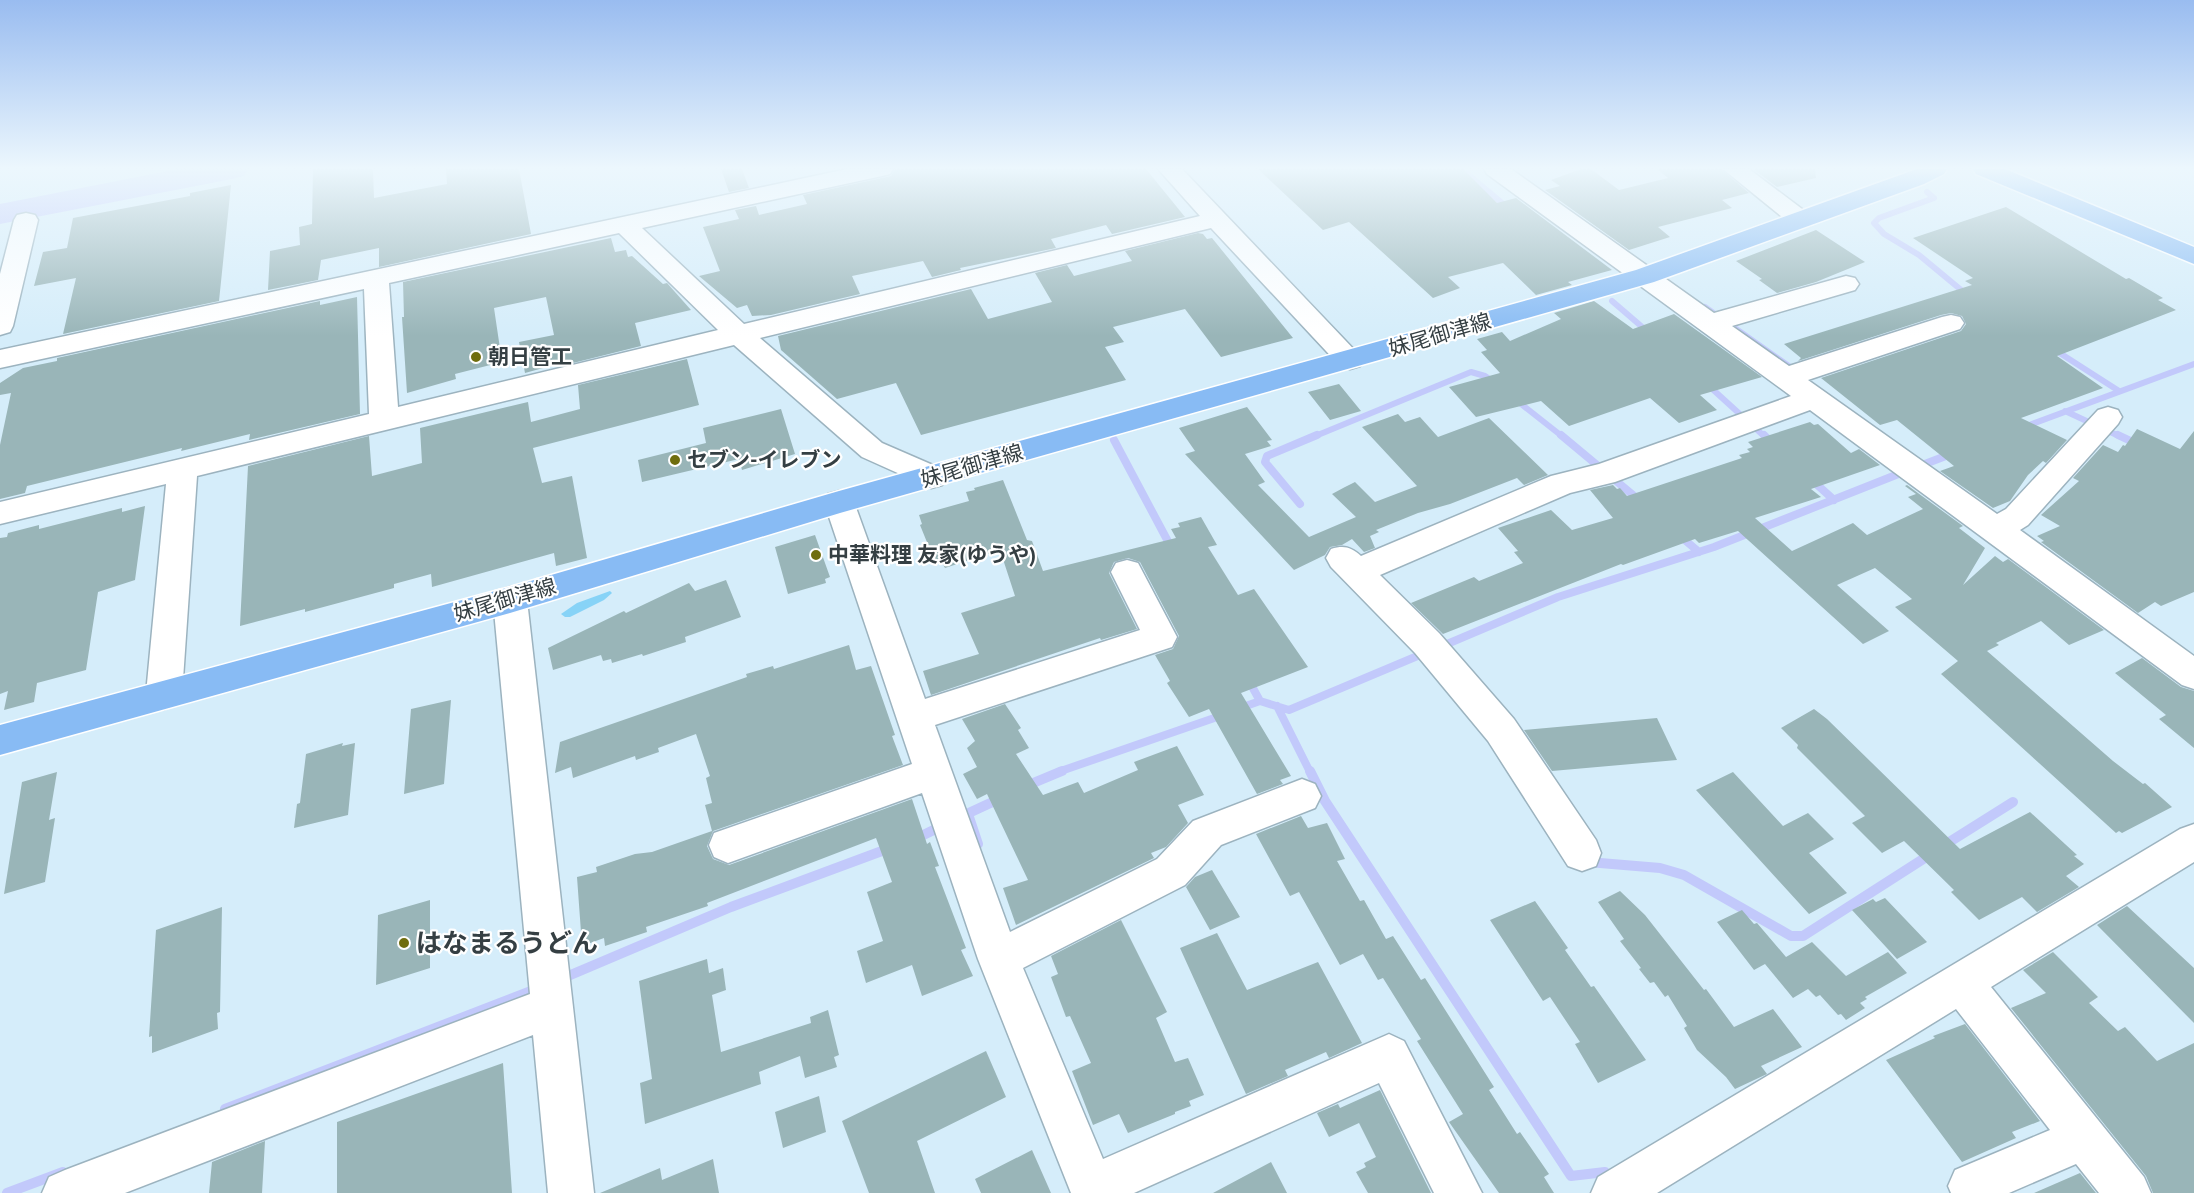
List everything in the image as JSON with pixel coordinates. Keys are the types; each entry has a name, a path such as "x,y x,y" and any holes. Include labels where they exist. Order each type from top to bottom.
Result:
{"main road":[{"name":"妹尾御津線","path":"0,740 510,600 839,502 1350,360 1652,273 1788,225"},
{"path":"2118,225 2194,256"}],"street":[{"path":"0,326 25,225"},
{"path":"0,359 624,225 737,333 872,450 931,477"},
{"path":"0,513 1192,225"},
{"path":"1221,225 1350,360"},
{"path":"1579,225 1795,374 1814,398 1913,470 2002,525 2194,675"},
{"path":"376,278 384,419"},
{"path":"1721,321 1846,284"},
{"path":"1795,374 1951,323"},
{"path":"1582,853 1501,730 1432,649 1348,564 1562,484 1608,473 1814,398"},
{"path":"2002,525 2017,517 2102,424"},
{"path":"164,694 183,468"},
{"path":"839,502 953,823 1010,953 1102,1185 1389,1056 1459,1193"},
{"path":"915,717 1160,637 1127,572"},
{"path":"510,600 571,1193"},
{"path":"728,845 935,772"},
{"path":"1010,953 1171,872 1207,833 1302,796"},
{"path":"1614,1193 2194,841"},
{"path":"1961,982 2128,1193"},
{"path":"65,1193 549,992"},
{"path":"1971,1185 2085,1138"}],"shaded area":[{"path":"610,591 612,593 604,600 570,617 561,614 577,603"}],"building":[{"path":"72,225 227,225 219,301 63,334 76,278 34,286 43,252 67,248"},
{"path":"309,225 529,225 531,234 379,267 379,248 321,260 318,280 268,290 270,251 300,245 299,227"},
{"path":"713,225 1152,225 1112,234 1106,225 1051,239 1056,248 960,268 961,270 932,277 923,261 852,276 860,294 771,315 752,316 747,305 737,308 699,276 720,271 703,227"},
{"path":"1317,225 1340,225 1323,230"},
{"path":"1352,225 1552,225 1612,270 1568,282 1572,285 1536,295 1503,263 1448,277 1460,288 1433,298"},
{"path":"1594,225 1667,225 1658,227 1670,237 1629,250"},
{"path":"1953,225 2035,225 2126,279 2129,278 2163,298 2158,300 2176,310 2057,356 2103,388 2021,418 2067,440 2046,463 2043,461 2028,475 2010,501 1993,508 1940,471 1954,466 1897,420 1880,425 1821,378 1961,331 1966,324 1962,316 1951,313 1941,315 1798,361 1801,358 1784,344 1972,285 1965,281 1973,278 1913,238"},
{"path":"1816,230 1865,262 1816,282 1777,293 1759,280 1762,279 1736,261"},
{"path":"1198,233 1203,234 1207,239 1212,238 1293,338 1221,357 1185,309 1113,327 1124,342 1105,347 1126,380 921,435 896,383 837,399 781,350 778,336 971,289 988,319 1052,302 1035,273 1067,265 1074,276 1132,261 1125,251"},
{"path":"611,238 615,252 626,250 628,257 632,256 663,284 667,283 691,310 635,323 641,346 573,363 572,360 525,373 519,342 554,335 546,297 494,308 502,362 455,374 456,379 407,393 402,317 404,317 403,282"},
{"path":"357,297 360,414 249,440 250,434 181,451 182,448 27,486 25,493 0,499 0,445 11,393 0,395 0,383 23,368 57,361 57,358 320,301 320,305"},
{"path":"1594,301 1633,329 1674,314 1762,377 1700,395 1717,410 1679,423 1650,398 1569,426 1541,401 1476,417 1449,387 1500,373 1481,352 1487,350 1477,339 1502,332 1510,341 1561,319 1554,313"},
{"path":"687,359 699,405 533,448 542,483 572,476 587,558 556,566 554,553 432,587 431,574 394,584 394,588 305,612 305,609 240,626 248,466 369,436 372,476 422,463 420,428 528,402 531,422 580,409 578,385"},
{"path":"1339,384 1361,411 1330,420 1308,392"},
{"path":"1247,407 1272,440 1267,441 1271,446 1245,454 1265,482 1258,485 1309,537 1356,517 1332,494 1355,482 1375,502 1417,486 1362,427 1398,414 1405,422 1420,417 1438,437 1489,418 1548,475 1524,485 1517,478 1450,504 1418,513 1376,530 1379,532 1370,536 1375,548 1364,552 1352,539 1342,545 1330,547 1325,555 1294,570 1185,454 1195,451 1179,428"},
{"path":"781,409 795,454 742,470 739,459 642,482 638,460 706,443 703,428"},
{"path":"1810,422 1814,425 1818,424 1851,453 1859,449 1880,465 1811,489 1821,497 1755,518 1792,551 1853,523 1867,535 1923,509 1908,497 1916,494 1905,486 1907,485 1963,526 1959,528 1985,548 1963,585 1995,556 2003,562 2008,559 2104,630 2069,645 2041,621 1996,643 1999,645 1987,651 2113,761 2143,784 2145,783 2172,807 2122,833 2119,831 2116,833 1941,674 1958,661 1895,607 1912,599 1875,568 1837,585 1889,631 1863,644 1738,531 1699,543 1695,539 1621,564 1443,634 1411,603 1474,577 1479,581 1523,563 1514,552 1518,551 1498,528 1551,510 1572,530 1613,518 1590,490 1613,485 1617,489 1620,488 1627,496 1742,458 1739,455 1750,452 1747,449 1753,447 1748,442"},
{"path":"2137,429 2180,449 2194,431 2194,592 2161,606 2155,602 2138,613 2041,542 2044,541 2037,536 2060,526 2041,515 2079,481 2073,478 2103,445 2118,452"},
{"path":"1003,480 1027,540 1032,541 1043,571 1176,538 1171,529 1180,527 1178,523 1201,517 1217,545 1208,547 1238,595 1254,589 1308,667 1241,693 1291,776 1280,780 1283,784 1257,794 1209,709 1189,717 1167,683 1170,681 1155,655 1173,649 1179,636 1140,562 1128,558 1114,562 1109,573 1137,629 1101,640 1100,638 931,695 923,671 979,654 961,613 1015,596 1000,550 945,568 941,561 935,562 920,525 922,524 919,515 969,501 966,492"},
{"path":"145,506 135,580 98,592 86,670 37,683 34,702 4,710 8,691 0,694 0,538 7,537 8,533 39,525 39,529 122,508 122,512"},
{"path":"815,535 830,577 825,579 826,583 788,594 775,547"},
{"path":"726,580 741,617 685,637 686,642 643,656 642,654 612,663 611,659 603,661 601,655 553,670 548,648 689,583 695,591"},
{"path":"849,645 856,670 871,666 903,765 713,831 707,846 713,859 729,865 912,799 927,844 930,842 939,866 935,867 966,948 961,950 973,976 922,996 912,965 866,983 857,951 883,941 867,892 892,882 876,838 707,903 708,906 646,927 647,932 605,946 604,938 582,946 577,877 597,872 596,867 635,854 652,852 712,831 705,805 712,803 706,778 710,776 696,734 658,748 659,752 636,760 635,756 573,778 571,767 555,773 560,742 747,677 746,674 773,666 774,669"},
{"path":"2142,658 2181,687 2194,691 2194,748 2159,719 2166,715 2115,673"},
{"path":"451,700 444,784 404,794 411,709"},
{"path":"1005,704 1021,728 1018,730 1029,748 1016,754 1043,795 1078,782 1084,793 1138,770 1134,762 1177,746 1204,795 1178,805 1188,823 1166,847 1151,853 1154,858 1016,925 1003,888 1028,880 987,794 977,799 963,774 977,767 967,748 975,741 962,719"},
{"path":"1814,709 1960,849 2030,812 2084,864 2066,876 2079,887 2037,912 2022,897 1979,920 1951,892 1954,890 1904,841 1882,853 1852,823 1865,816 1797,748 1798,745 1781,728"},
{"path":"1657,718 1677,760 1552,771 1524,730"},
{"path":"343,743 342,746 355,743 348,815 294,828 297,804 300,803 306,754"},
{"path":"57,772 49,820 55,818 45,882 4,894 22,782"},
{"path":"1733,772 1783,826 1808,813 1834,839 1809,853 1847,893 1809,914 1696,790"},
{"path":"1301,816 1308,828 1327,823 1345,859 1337,861 1360,901 1364,900 1386,939 1393,936 1421,980 1425,978 1494,1087 1489,1090 1517,1134 1520,1132 1549,1174 1544,1177 1554,1193 1499,1193 1449,1122 1463,1114 1417,1041 1421,1039 1383,978 1378,980 1363,954 1340,965 1299,892 1290,896 1256,834"},
{"path":"1212,870 1240,917 1210,930 1186,887 1195,877"},
{"path":"1620,891 1645,915 1734,1027 1773,1009 1802,1047 1761,1066 1767,1074 1735,1089 1726,1077 1697,1050 1684,1028 1687,1026 1668,995 1665,997 1654,982 1650,983 1620,941 1624,939 1598,902"},
{"path":"1885,898 1927,942 1897,959 1852,910 1873,899 1876,902"},
{"path":"430,900 430,968 376,985 378,915"},
{"path":"1535,901 1568,948 1565,950 1591,987 1594,986 1646,1060 1598,1083 1575,1044 1580,1042 1550,997 1543,1001 1490,920"},
{"path":"2127,906 2194,968 2194,1023 2097,925"},
{"path":"222,907 218,1029 152,1053 152,1036 149,1037 156,930"},
{"path":"1742,910 1754,924 1757,923 1786,957 1812,942 1846,976 1888,952 1907,973 1865,997 1867,999 1860,1003 1865,1008 1846,1020 1841,1014 1838,1015 1820,995 1816,997 1808,989 1793,998 1765,964 1754,970 1717,922"},
{"path":"1121,920 1167,1012 1156,1018 1175,1062 1188,1058 1204,1095 1189,1101 1191,1106 1175,1114 1128,1133 1119,1114 1093,1125 1072,1071 1091,1063 1070,1016 1066,1017 1051,977 1058,974 1051,956"},
{"path":"1217,933 1247,990 1318,962 1362,1043 1329,1058 1326,1052 1285,1070 1288,1076 1246,1094 1180,948"},
{"path":"2053,952 2098,997 2089,1003 2118,1031 2125,1027 2157,1061 2194,1043 2194,1193 2153,1193 2146,1176 2011,1008 2046,993 2023,970"},
{"path":"707,959 709,973 723,968 726,990 712,995 721,1052 811,1023 810,1017 828,1010 839,1055 834,1057 837,1067 805,1078 800,1056 759,1072 761,1084 645,1124 640,1083 652,1079 639,981"},
{"path":"1965,1024 2040,1121 2012,1132 2016,1138 1962,1162 1886,1060 1935,1038 1933,1036"},
{"path":"986,1051 1006,1097 917,1141 935,1193 869,1193 842,1121"},
{"path":"503,1063 512,1193 337,1193 337,1122"},
{"path":"1380,1090 1431,1193 1368,1193 1356,1172 1366,1167 1364,1163 1376,1157 1359,1123 1329,1137 1317,1113 1338,1104 1340,1108"},
{"path":"819,1096 826,1132 783,1148 775,1112"},
{"path":"265,1141 262,1193 209,1193 212,1162"},
{"path":"1032,1150 1051,1193 981,1193 975,1179"},
{"path":"713,1159 719,1193 600,1193 660,1168 662,1180"},
{"path":"1271,1162 1287,1193 1213,1193"},
{"path":"2080,1173 2096,1193 2034,1193"}],"waterway":[{"path":"1876,225 1884,234 1919,255 1966,294"},
{"path":"1612,301 1648,332"},
{"path":"1705,307 1793,369"},
{"path":"2055,350 2119,391"},
{"path":"2066,411 2194,364"},
{"path":"1313,437 1471,372 1485,376 1495,383"},
{"path":"1709,386 1765,437"},
{"path":"1516,400 1563,437"},
{"path":"2024,427 2066,411"},
{"path":"2066,411 2121,437"},
{"path":"1300,504 1265,462 1267,456 1317,435"},
{"path":"1561,435 1639,500"},
{"path":"1764,435 1771,442"},
{"path":"2118,435 2137,444"},
{"path":"1114,440 1172,549"},
{"path":"1917,467 1951,454"},
{"path":"1834,500 1906,471"},
{"path":"1813,481 1834,500"},
{"path":"1699,552 1834,500"},
{"path":"1680,536 1699,552"},
{"path":"1440,647 1558,597 1699,552"},
{"path":"1277,706 1289,710 1427,652"},
{"path":"1249,681 1260,701"},
{"path":"1240,708 1260,701"},
{"path":"1260,701 1277,706"},
{"path":"1277,706 1310,772"},
{"path":"1058,772 1223,715"},
{"path":"1026,786 1062,771"},
{"path":"1310,771 1325,801 1571,1176 1605,1172"},
{"path":"958,818 999,799"},
{"path":"1943,846 2013,802"},
{"path":"968,814 978,844"},
{"path":"915,839 942,826"},
{"path":"561,979 731,907 890,848"},
{"path":"1588,862 1660,868 1684,875 1791,936 1803,936 1931,854"},
{"path":"225,1109 539,988"},
{"path":"7,1193 63,1172"}],"place":[{"name":"朝日管工","path":"476,357"},
{"name":"セブン-イレブン","path":"675,460"},
{"name":"中華料理 友家(ゆうや)","path":"816,555"},
{"name":"はなまるうどん","path":"404,943"}]}
